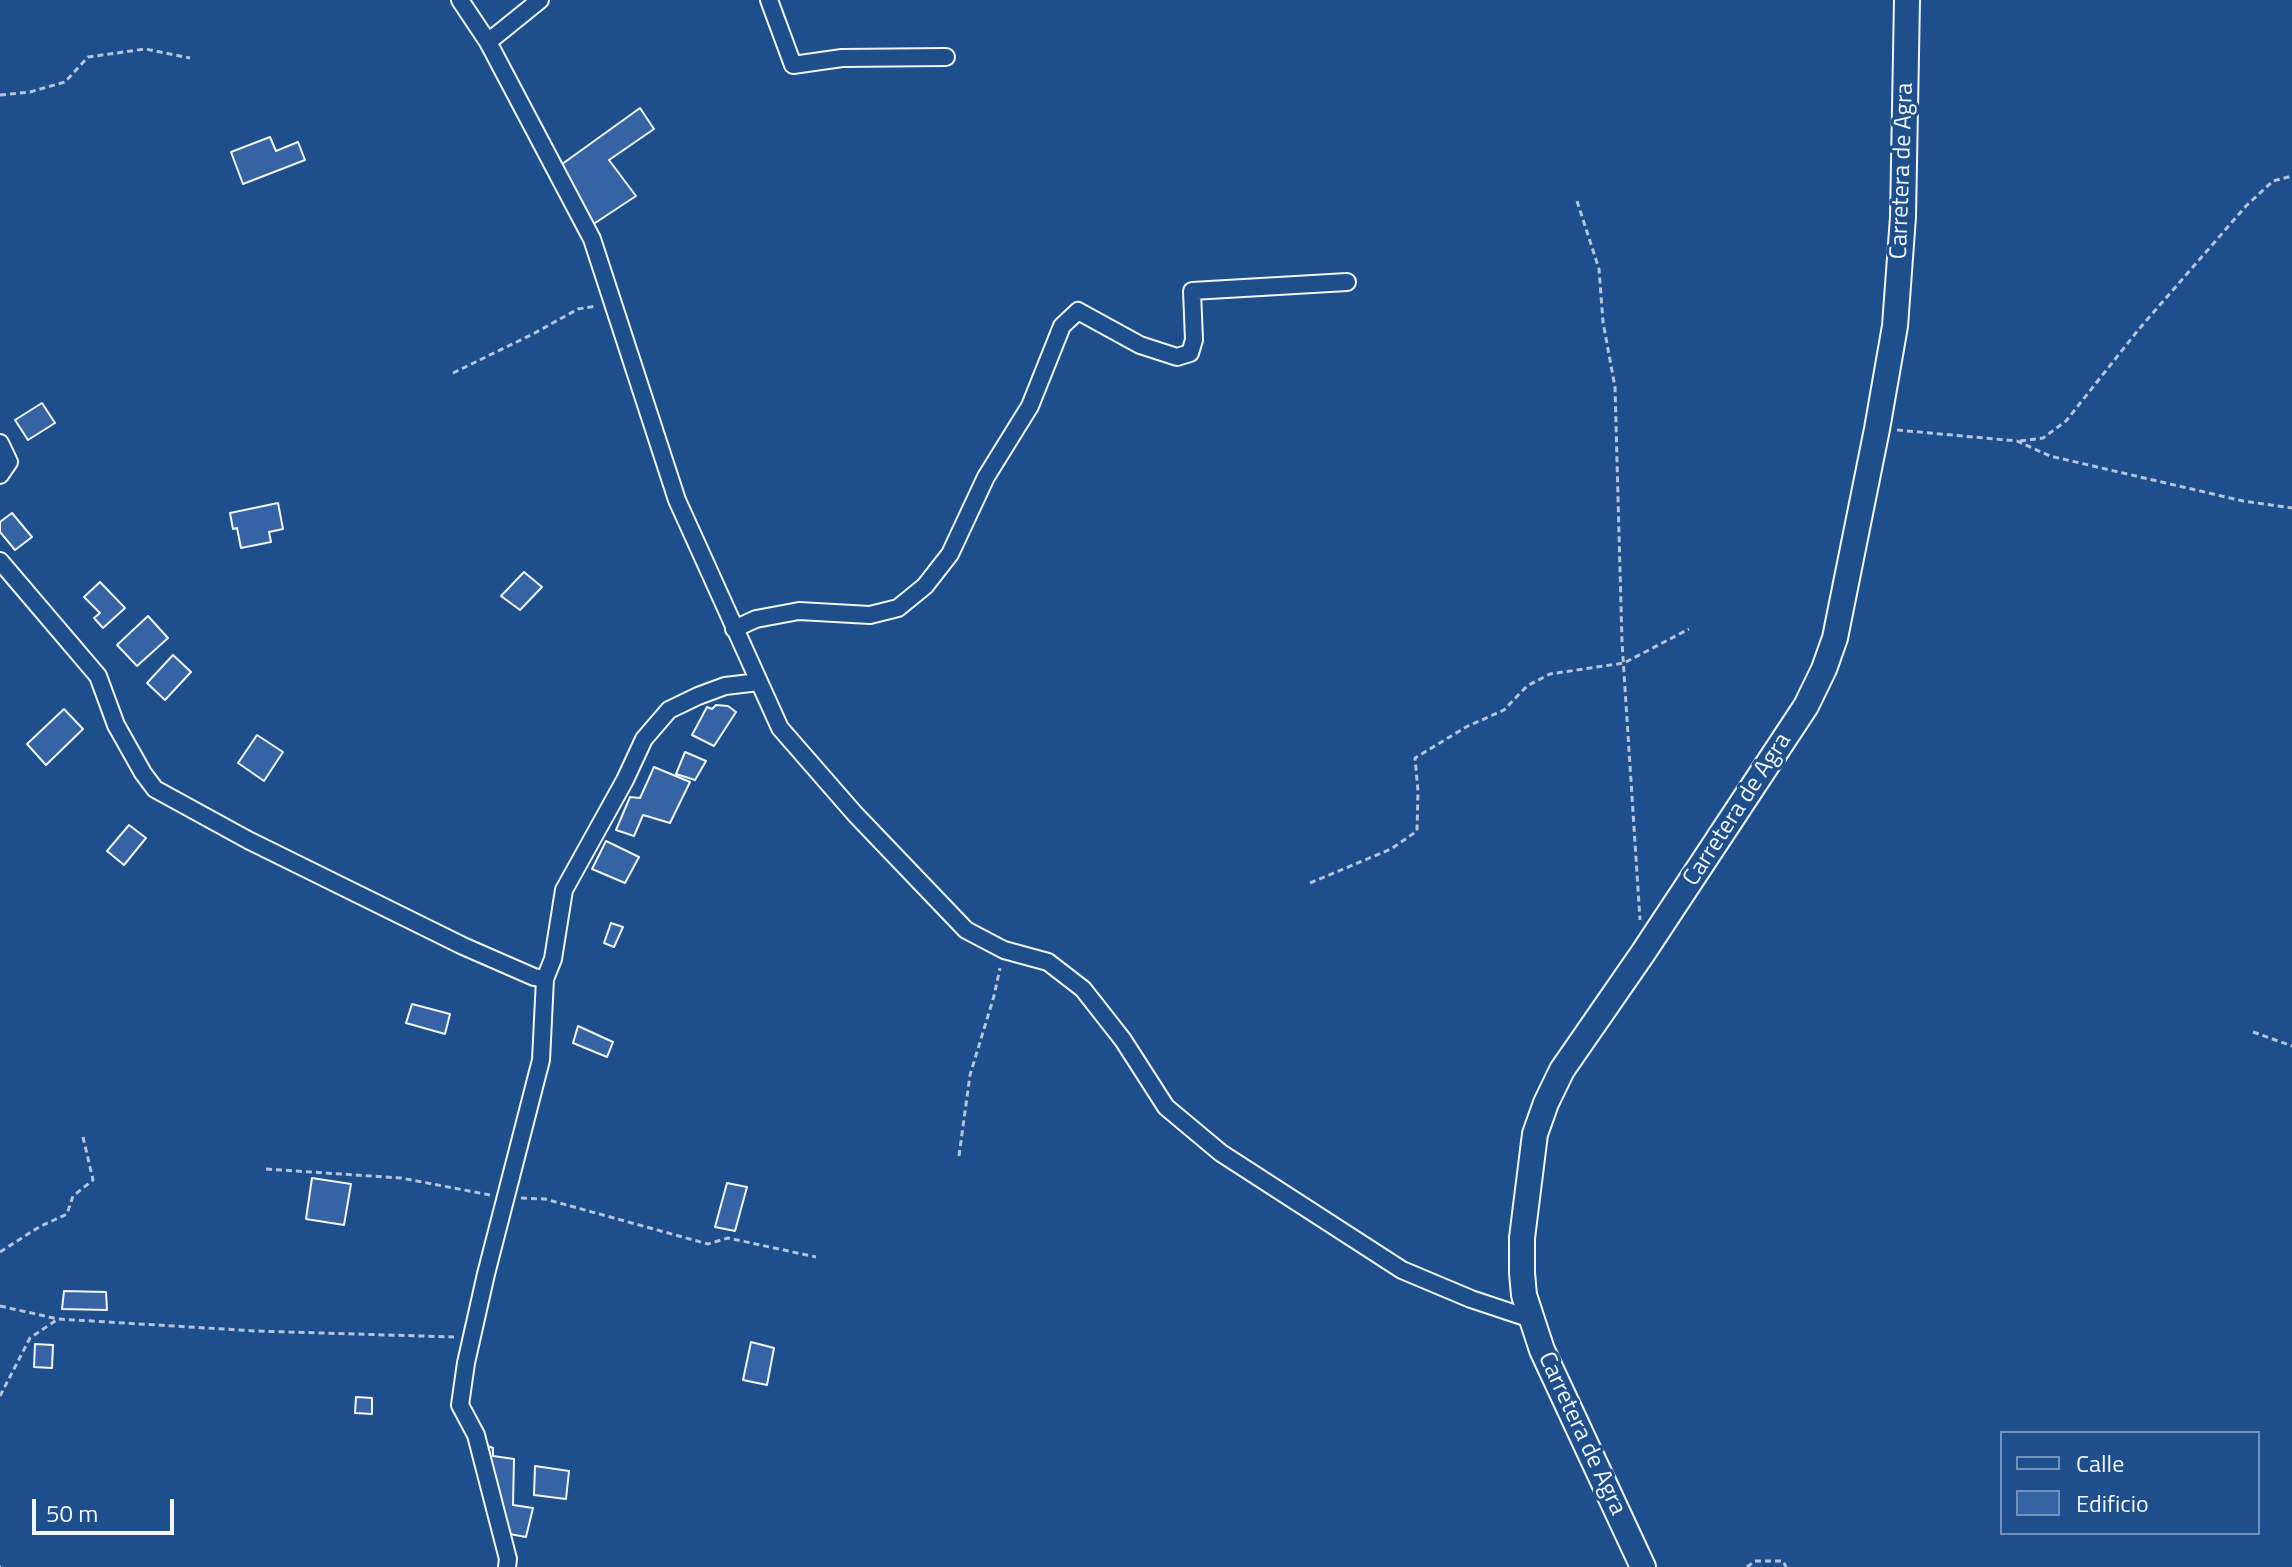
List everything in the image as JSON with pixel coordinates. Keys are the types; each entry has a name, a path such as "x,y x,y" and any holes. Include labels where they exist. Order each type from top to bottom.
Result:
{"street":[{"path":"460,0 488,42 592,239 677,500 780,728 855,814 966,930 1004,950 1048,962 1083,989 1123,1040 1166,1107 1221,1153 1402,1270 1471,1299 1531,1319"},
{"path":"488,42 540,0"},
{"path":"769,0 793,65 842,58 946,57"},
{"name":"Carretera de Agra","path":"1643,1567 1553,1376 1524,1295 1522,1238 1535,1134 1562,1070 1806,706 1835,638 1895,326 1903,217 1907,0"},
{"path":"734,629 756,619 799,611 870,615 898,608 925,586 950,554 986,477 1030,406 1062,326 1078,311 1140,345 1177,357 1190,353 1194,340 1192,291 1347,282"},
{"path":"0,443 9,462 0,475"},
{"path":"0,561 98,676 116,725 155,789 248,840 463,946 545,979"},
{"path":"507,1567 508,1559 485,1466 476,1435 460,1405 486,1274 541,1060 545,979 553,959 564,890 625,780 644,739 669,710 725,686 759,682"}],"path":[{"path":"0,95 30,92 65,82 88,57 145,49 190,58"},
{"path":"1877,429 2017,441 2043,438 2066,421 2139,329 2246,206 2273,181 2292,176"},
{"path":"1577,201 1599,269 1603,322 1615,387 1624,663 1636,884 1643,953"},
{"path":"453,373 578,309 607,305 618,317"},
{"path":"2017,441 2050,456 2243,501 2292,508"},
{"path":"1310,883 1391,849 1417,831 1415,758 1466,727 1504,710 1527,686 1550,674 1624,663 1689,629"},
{"path":"959,1156 970,1075 994,996 1004,950"},
{"path":"2253,1032 2292,1046"},
{"path":"0,1252 39,1227 67,1214 73,1196 93,1180 83,1137"},
{"path":"266,1169 401,1178 507,1198 545,1199 708,1244 728,1238 816,1257"},
{"path":"0,1306 58,1319 256,1331 436,1338 451,1338 473,1332"},
{"path":"0,1396 30,1338 58,1319"},
{"path":"1747,1567 1755,1561 1783,1561 1786,1567"}],"building":[{"path":"640,108 654,129 609,160 636,196 589,227 558,167"},
{"path":"270,137 276,151 298,142 305,160 243,184 231,152"},
{"path":"42,403 55,423 28,440 15,420"},
{"path":"278,503 283,529 269,532 271,542 241,548 230,513"},
{"path":"12,513 32,537 15,550 0,532 0,522"},
{"path":"524,572 542,587 520,610 501,596"},
{"path":"100,582 125,608 103,628 94,618 100,613 84,597"},
{"path":"148,616 168,638 137,666 117,645"},
{"path":"173,655 191,672 165,700 147,683"},
{"path":"716,705 728,706 736,712 714,746 692,735 707,707 712,709"},
{"path":"64,709 83,729 46,765 27,744"},
{"path":"257,735 283,752 264,781 238,763"},
{"path":"685,752 706,761 695,780 676,774"},
{"path":"654,767 690,782 670,823 643,815 634,836 616,830 630,797 640,798"},
{"path":"129,825 146,838 124,865 107,851"},
{"path":"606,841 639,857 625,883 592,869"},
{"path":"611,923 623,927 614,947 604,943"},
{"path":"412,1004 450,1014 445,1034 406,1023"},
{"path":"578,1026 613,1042 607,1057 573,1043"},
{"path":"312,1178 351,1184 344,1225 306,1219"},
{"path":"727,1183 747,1187 735,1231 715,1227"},
{"path":"64,1291 106,1292 107,1310 62,1309"},
{"path":"751,1342 774,1348 767,1385 743,1380"},
{"path":"35,1344 53,1345 52,1368 34,1367"},
{"path":"356,1397 372,1398 372,1414 355,1413"},
{"path":"488,1446 493,1448 493,1456 514,1459 513,1505 533,1508 526,1537 504,1533"},
{"path":"535,1466 569,1471 566,1499 534,1495"}]}
